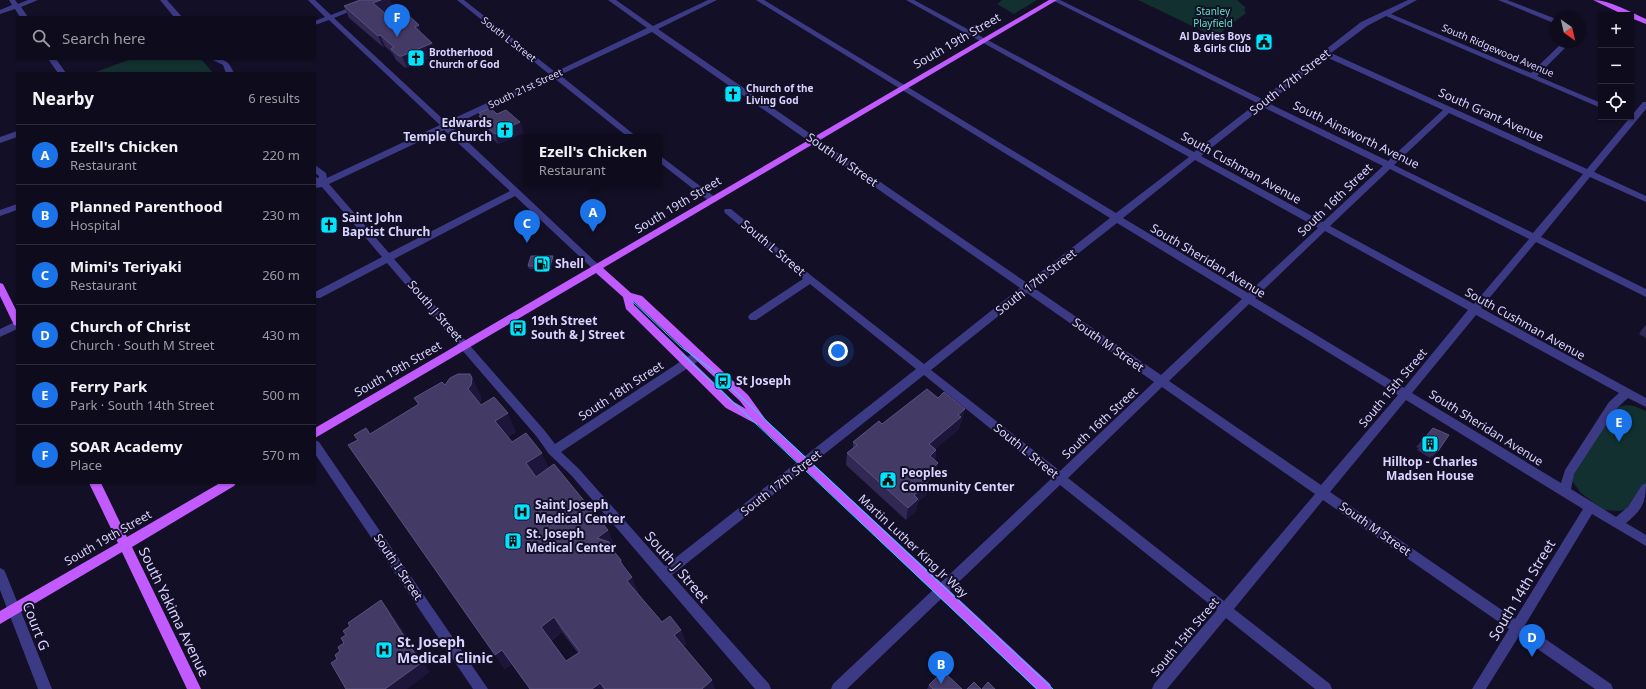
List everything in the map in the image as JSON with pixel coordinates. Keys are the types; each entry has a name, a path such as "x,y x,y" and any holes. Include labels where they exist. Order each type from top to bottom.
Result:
{"main road":[{"name":"South 19th Street","path":"316,432 1055,0"},
{"path":"1596,0 1624,12"},
{"path":"1634,16 1646,22"},
{"name":"Martin Luther King Jr Way","path":"597,268 628,296 639,299 699,355 744,398 762,422 805,464 1045,689"},
{"path":"0,286 16,320"},
{"name":"Martin Luther King Jr Way","path":"628,296 629,306 686,363 730,404 762,422"},
{"name":"South Yakima Avenue","path":"95,484 194,689"},
{"name":"South 19th Street","path":"0,618 228,484"}],"street":[{"path":"0,12 14,3 36,0"},
{"path":"163,0 177,16"},
{"name":"Martin Luther King Jr Way","path":"311,0 597,268"},
{"path":"316,23 375,0"},
{"name":"South L Street","path":"460,0 629,134"},
{"name":"South M Street","path":"611,0 1606,689"},
{"name":"South 21st Street","path":"318,183 714,0"},
{"name":"South Sheridan Avenue","path":"759,0 1116,219 1406,393 1646,540"},
{"name":"South Cushman Avenue","path":"909,0 1646,403"},
{"name":"South Ainsworth Avenue","path":"1055,0 1646,293"},
{"name":"South 17th Street","path":"664,574 1364,24 1414,0"},
{"path":"1501,0 1550,20"},
{"path":"14,3 23,16"},
{"name":"South Ridgewood Avenue","path":"1386,14 1598,105"},
{"path":"1532,76 1561,48"},
{"name":"South Grant Avenue","path":"1326,54 1646,199"},
{"path":"53,60 61,72"},
{"path":"223,72 217,68 219,60 226,64 230,72"},
{"name":"South 15th Street","path":"1634,114 1646,104"},
{"name":"South 16th Street","path":"838,689 1390,166 1448,109"},
{"name":"South 15th Street","path":"1159,689 1589,173 1629,120"},
{"path":"0,140 16,134"},
{"path":"662,160 712,200"},
{"name":"South J Street","path":"316,169 323,175 318,183 388,258 546,439"},
{"path":"317,295 516,192"},
{"path":"0,212 16,207"},
{"name":"South L Street","path":"728,211 810,279 1325,689"},
{"path":"753,317 810,279"},
{"path":"0,333 16,325"},
{"name":"South 18th Street","path":"558,448 699,355"},
{"path":"1565,491 1569,473 1613,405 1627,393"},
{"path":"546,439 558,448 564,455 568,464"},
{"path":"546,439 553,451 568,464"},
{"name":"South I Street","path":"316,446 481,689"},
{"name":"South J Street","path":"568,464 764,689"},
{"path":"1618,523 1632,511 1646,488"},
{"name":"South 14th Street","path":"1479,689 1590,506"},
{"name":"Court G","path":"0,574 45,689"}],"green space":[{"path":"1002,0 1037,0 1014,14 997,4"},
{"name":"Stanley Playfield","path":"1138,0 1237,0 1246,8 1244,9 1246,13 1215,37"},
{"path":"128,60 202,60 212,72 96,72"},
{"path":"1626,405 1634,406 1646,411 1646,482 1632,506 1625,510 1605,510 1580,492 1573,482 1572,477 1614,408"}],"building":[{"path":"360,0 381,0 373,3 387,15 401,11 407,14 419,25 415,27 432,43 399,56 391,49 394,47 380,35 378,36 344,6"},
{"path":"490,108 497,114 506,110 520,122 495,134 484,124 487,123 479,116 481,115 479,113"},
{"path":"531,256 553,256 550,266 528,266"},
{"name":"St. Joseph Medical Center","path":"458,374 470,374 472,378 471,385 468,389 481,405 494,397 508,413 495,421 512,442 526,433 542,453 526,463 536,477 554,464 608,530 597,538 609,542 611,548 621,560 620,562 632,577 627,581 662,622 670,616 681,630 674,635 712,680 702,689 605,689 600,683 592,689 530,689 502,650 495,655 348,445 358,440 354,435 366,428 370,434 419,404 414,398 442,382 445,385 450,378","holes":["554,617 580,652 566,661 541,627"]},
{"path":"927,389 938,398 944,392 965,409 958,415 961,417 929,444 936,450 930,456 938,463 922,478 928,483 914,495 918,499 908,508 847,453 857,445 853,442 879,421 882,424"},
{"path":"1433,428 1449,435 1438,451 1437,450 1435,452 1423,444 1424,442 1422,441"},
{"name":"St. Joseph Medical Clinic","path":"381,600 421,663 385,689 346,689 331,663 337,659 335,655 340,651 338,647 344,643 341,638 346,635 343,631 350,626 348,623"},
{"path":"943,671 962,689 933,689 929,685"},
{"path":"974,682 981,689 967,689"},
{"path":"988,682 995,689 982,689"}],"tram line":[{"path":"632,301 681,347 710,368 1053,689"},
{"path":"682,354 1037,689"}],"place":[{"name":"SOAR Academy","path":"397,37"},
{"name":"Al Davies Boys & Girls Club","path":"1264,42"},
{"name":"Brotherhood Church of God","path":"416,58"},
{"name":"Church of the Living God","path":"733,94"},
{"name":"Edwards Temple Church","path":"505,130"},
{"name":"Saint John Baptist Church","path":"329,225"},
{"name":"Ezell's Chicken","path":"593,232"},
{"name":"Mimi's Teriyaki","path":"527,243"},
{"name":"Shell","path":"542,264"},
{"name":"19th Street South & J Street","path":"518,328"},
{"name":"St Joseph","path":"723,381"},
{"name":"Ferry Park","path":"1619,442"},
{"name":"Hilltop - Charles Madsen House","path":"1430,444"},
{"name":"Peoples Community Center","path":"888,480"},
{"name":"Saint Joseph Medical Center","path":"522,512"},
{"name":"St. Joseph Medical Center","path":"513,541"},
{"name":"St. Joseph Medical Clinic","path":"384,650"},
{"name":"Church of Christ","path":"1532,657"},
{"name":"Planned Parenthood","path":"941,684"}]}
